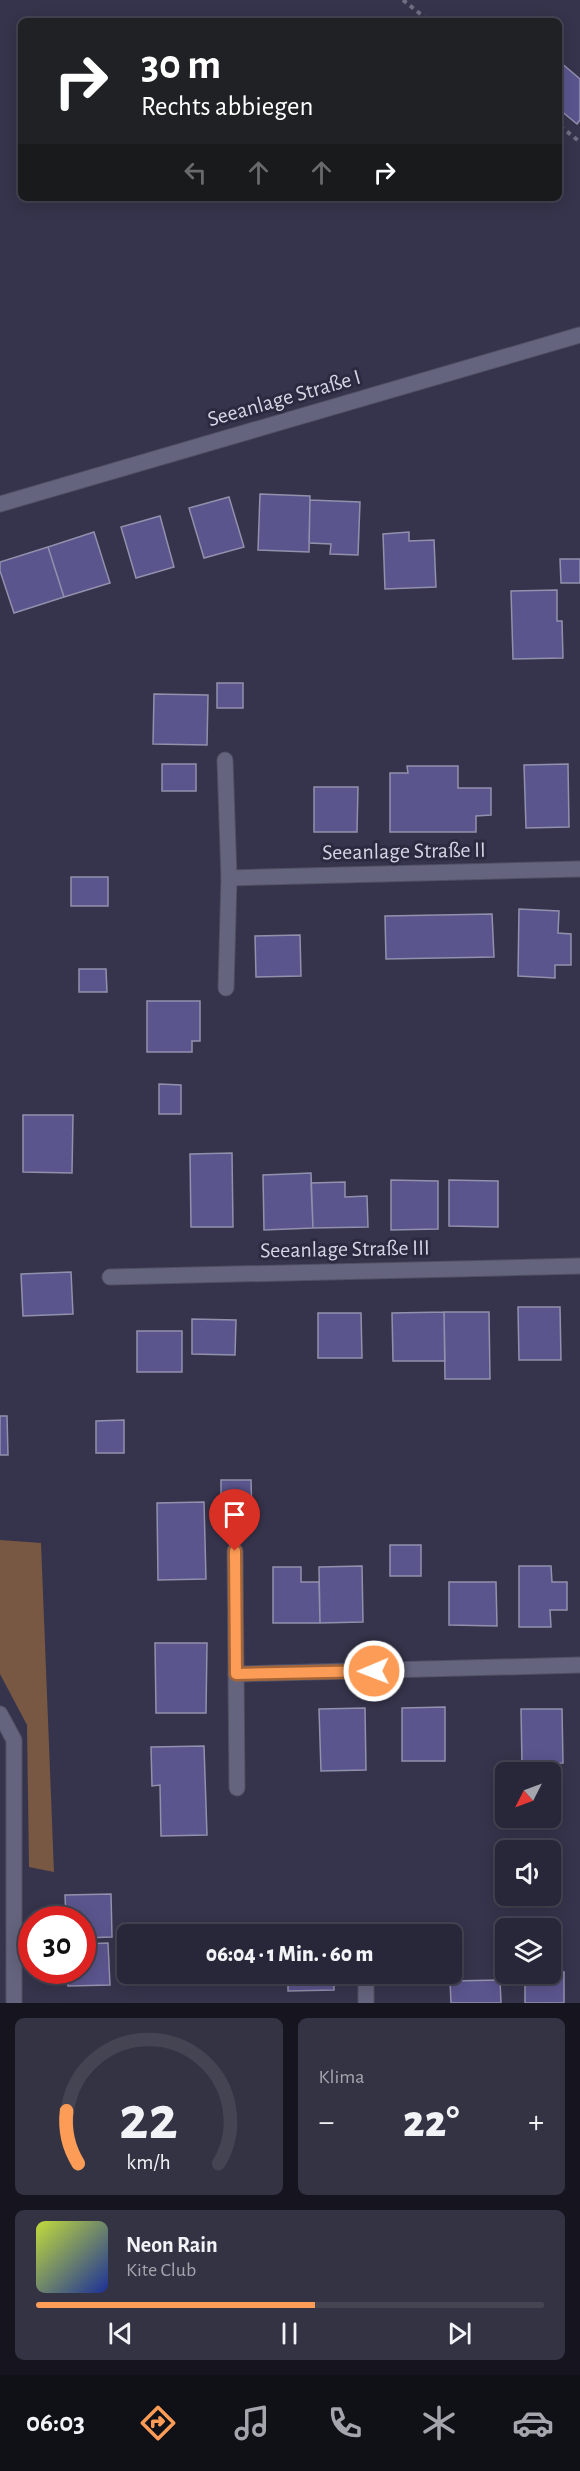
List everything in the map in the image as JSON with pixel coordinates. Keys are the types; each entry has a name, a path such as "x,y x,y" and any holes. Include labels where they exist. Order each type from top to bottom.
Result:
{"street":[{"name":"Seeanlage Straße I","path":"0,504 580,335"},
{"path":"225,760 229,878 226,988"},
{"name":"Seeanlage Straße II","path":"229,878 580,869"},
{"name":"Seeanlage Straße III","path":"110,1277 580,1266"},
{"path":"235,1551 237,1788"},
{"path":"236,1674 580,1665"},
{"path":"0,1714 14,1740 14,2003"},
{"path":"366,1984 366,2003"}],"path":[{"path":"403,0 425,18"},
{"path":"562,128 580,142"}],"shaded area":[{"path":"0,1540 41,1543 54,1872 29,1867 27,1725 0,1674"}],"building":[{"path":"562,64 580,79 580,120 577,124 562,112"},
{"path":"260,494 310,496 309,552 258,550"},
{"path":"229,497 244,547 204,558 189,508"},
{"path":"310,500 360,502 358,555 330,554 331,544 309,543"},
{"path":"160,516 174,567 136,578 121,527"},
{"path":"94,532 110,583 64,597 48,547"},
{"path":"409,532 409,541 434,540 436,587 385,589 383,534"},
{"path":"48,547 64,597 14,613 0,571 0,562"},
{"path":"560,559 580,559 580,583 561,583"},
{"path":"557,590 557,621 562,621 563,658 513,659 511,591"},
{"path":"217,683 243,683 243,708 217,708"},
{"path":"154,694 208,695 207,745 153,744"},
{"path":"162,764 196,764 196,791 162,791"},
{"path":"568,764 569,827 526,828 524,765"},
{"path":"407,766 458,766 458,788 491,788 491,815 476,816 476,832 390,832 390,773 408,773"},
{"path":"314,787 358,787 357,832 314,832"},
{"path":"71,877 108,877 108,906 71,906"},
{"path":"519,909 559,911 558,933 571,934 571,965 555,965 555,978 518,976"},
{"path":"492,914 494,957 386,959 385,916"},
{"path":"300,935 301,976 256,977 255,936"},
{"path":"79,969 106,969 107,992 79,992"},
{"path":"147,1001 200,1001 200,1041 192,1041 192,1052 147,1052"},
{"path":"159,1084 181,1085 181,1114 159,1114"},
{"path":"23,1115 73,1115 72,1173 23,1172"},
{"path":"232,1153 233,1227 191,1227 190,1154"},
{"path":"311,1173 313,1228 264,1230 263,1175"},
{"path":"391,1180 438,1181 438,1229 391,1230"},
{"path":"449,1180 498,1181 498,1227 449,1226"},
{"path":"345,1182 345,1197 367,1196 368,1227 313,1228 311,1183"},
{"path":"71,1272 73,1314 23,1316 21,1274"},
{"path":"518,1307 560,1307 561,1360 519,1360"},
{"path":"444,1312 445,1361 393,1361 392,1313"},
{"path":"444,1312 489,1312 490,1379 445,1379"},
{"path":"318,1313 361,1313 362,1358 318,1358"},
{"path":"192,1319 236,1320 235,1355 192,1354"},
{"path":"137,1331 182,1331 182,1372 137,1372"},
{"path":"0,1416 7,1416 8,1455 0,1455"},
{"path":"124,1420 124,1453 96,1453 96,1421"},
{"path":"221,1480 251,1480 252,1514 232,1514 231,1500 221,1500"},
{"path":"204,1502 206,1579 158,1580 157,1503"},
{"path":"390,1545 421,1545 421,1576 390,1576"},
{"path":"362,1566 363,1622 320,1623 319,1567"},
{"path":"519,1566 551,1566 552,1582 567,1582 567,1610 550,1610 551,1627 519,1627"},
{"path":"273,1567 301,1567 301,1582 319,1582 320,1623 273,1623"},
{"path":"449,1582 496,1582 497,1626 449,1625"},
{"path":"155,1643 207,1643 206,1713 156,1713"},
{"path":"445,1707 445,1761 402,1761 402,1708"},
{"path":"365,1708 366,1770 321,1771 319,1709"},
{"path":"521,1709 562,1709 563,1763 522,1762"},
{"path":"204,1746 207,1835 161,1836 160,1785 152,1786 151,1747"},
{"path":"111,1894 112,1937 96,1938 96,1906 65,1906 65,1895"},
{"path":"96,1943 108,1943 110,1985 68,1986 68,1984 96,1984"},
{"path":"561,1972 564,1972 564,2003 525,2003 525,1984 561,1984"},
{"path":"495,1980 495,1984 500,1984 501,2003 451,2003 450,1984 462,1984 462,1981"},
{"path":"288,1984 334,1984 334,1990 288,1991"}],"route":[{"path":"235,1551 236,1674 374,1671"}]}
